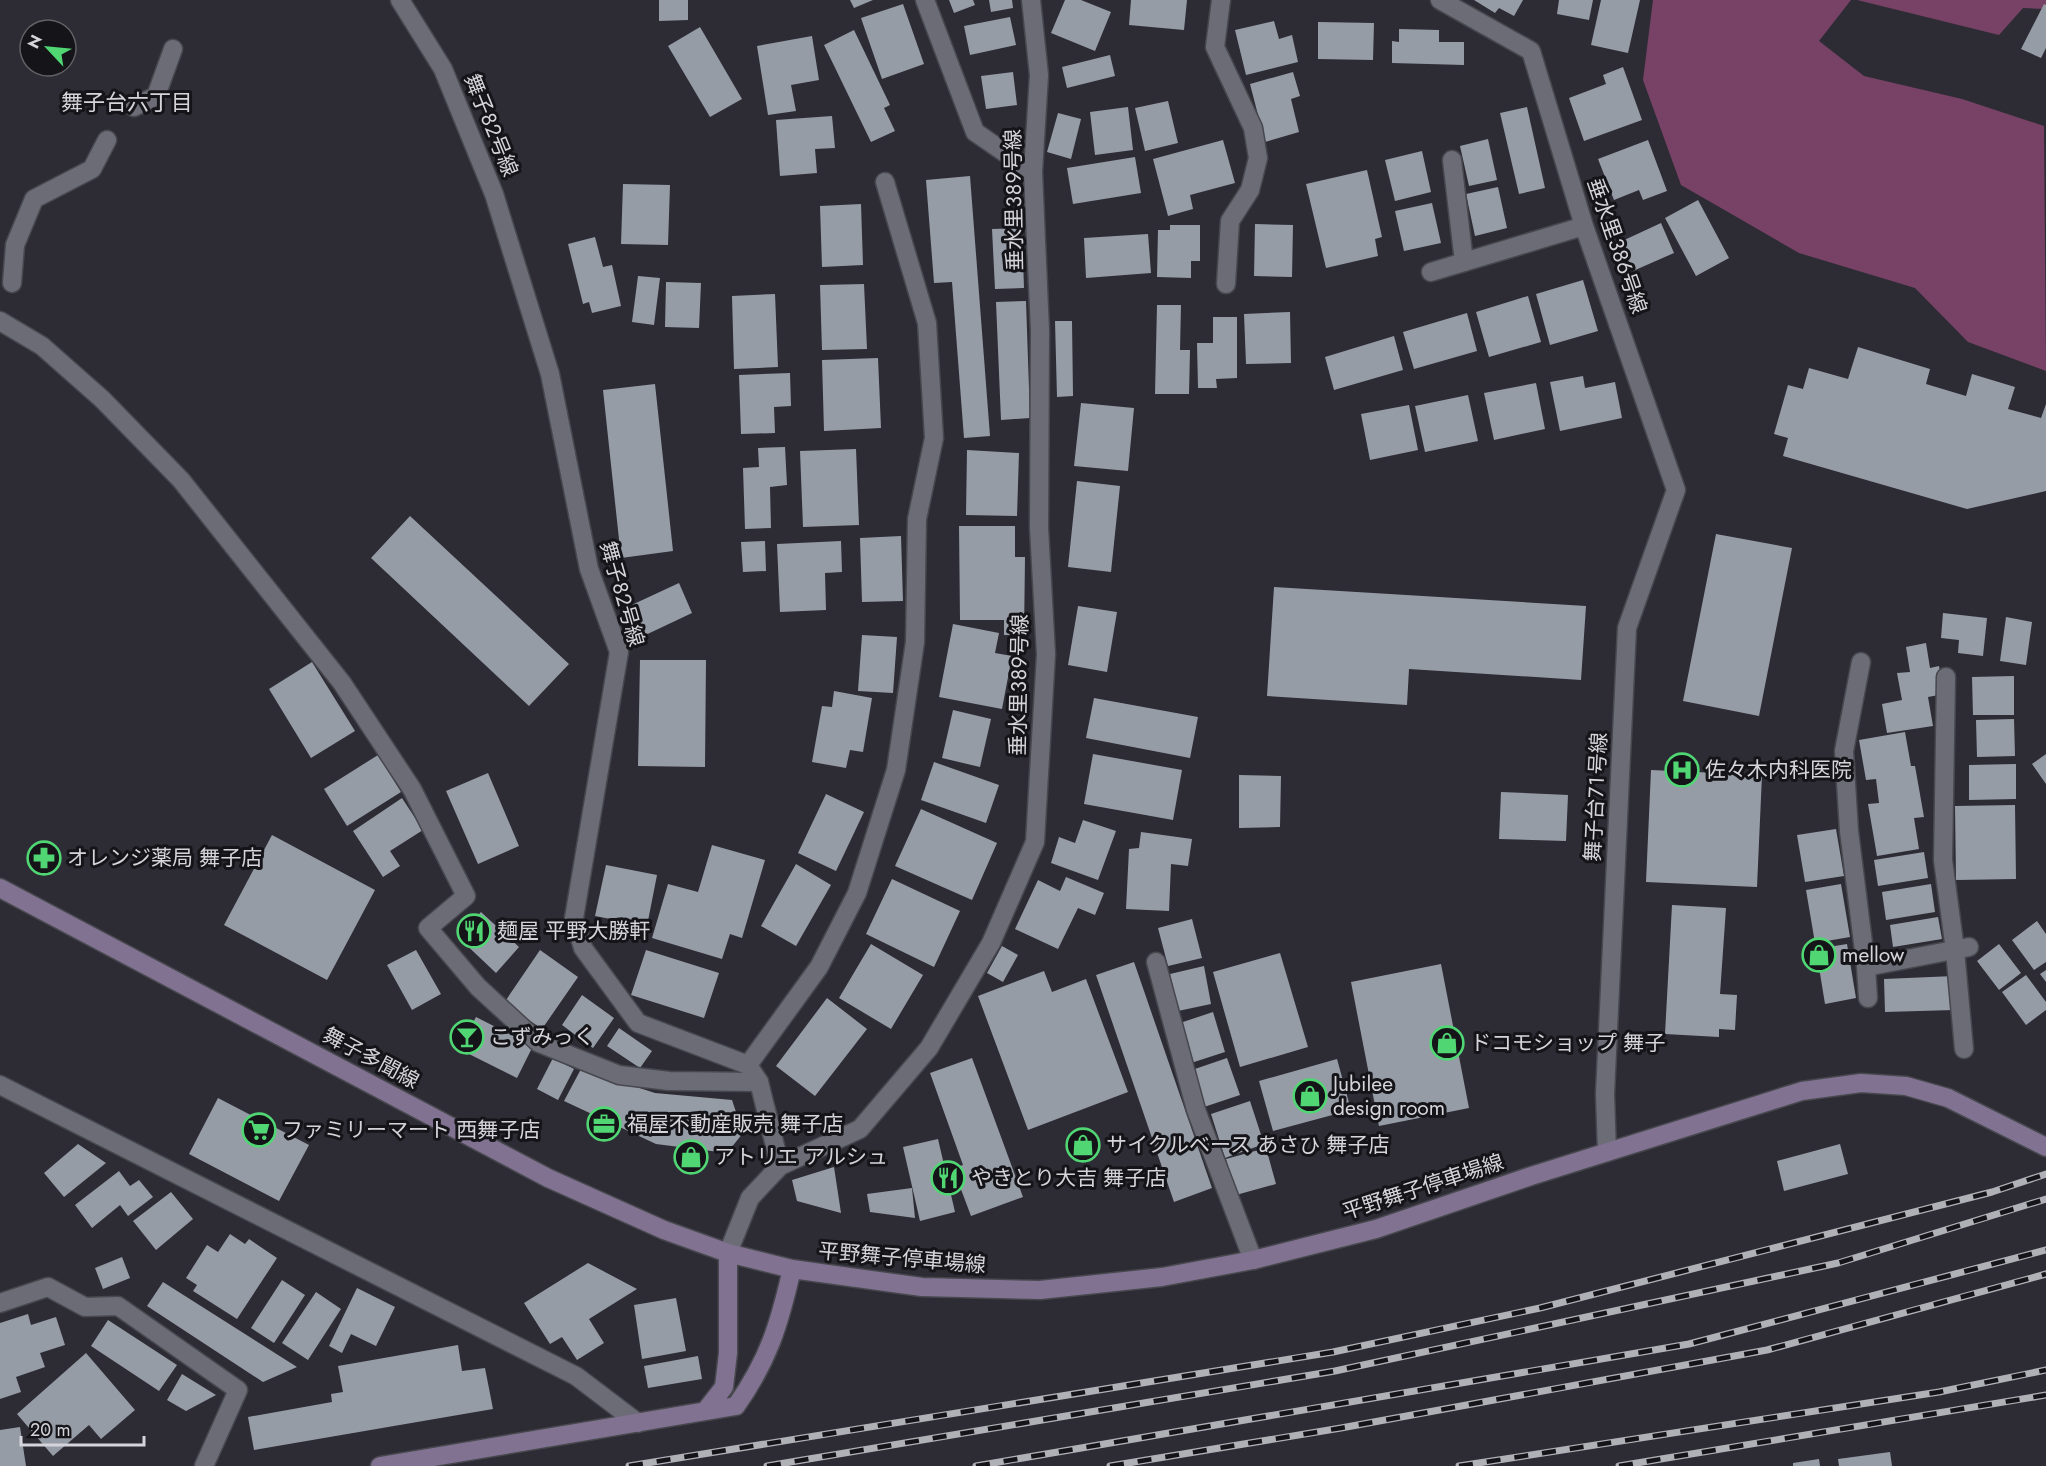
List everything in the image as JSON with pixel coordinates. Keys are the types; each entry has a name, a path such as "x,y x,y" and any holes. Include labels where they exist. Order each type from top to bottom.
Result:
{"main road":[{"name":"舞子多聞線","path":"0,888 549,1178 664,1230 728,1253"},
{"name":"平野舞子停車場線","path":"728,1253 792,1269 922,1287 1040,1290 1162,1277 1253,1260 1376,1229 1607,1152 1802,1091 1861,1083 1906,1086 1948,1098 2046,1147"},
{"path":"706,1410 724,1387 728,1353 728,1253"},
{"name":"平野舞子停車場線","path":"380,1466 736,1406 758,1375 778,1329 792,1269"}],"street":[{"name":"舞子８２号線","path":"400,0 444,69 495,194 550,374 588,569 620,652 574,918 580,938 584,948 638,1023 748,1065"},
{"path":"925,0 975,132 1033,172"},
{"name":"垂水里３８９号線","path":"728,1253 750,1198 780,1166 860,1129 929,1048 991,943 1035,842 1046,654 1039,528 1040,331 1033,172 1039,75 1031,0"},
{"path":"1221,0 1215,47 1253,129 1258,158 1250,190 1230,221 1226,284"},
{"name":"垂水里３８６号線","path":"1440,0 1531,51 1584,226 1666,454"},
{"path":"134,108 156,96 173,49"},
{"path":"12,283 15,245 34,199 92,169 107,140"},
{"path":"1452,160 1464,262"},
{"path":"780,1166 759,1082 748,1065 819,967 857,893 896,770 915,642 917,519 934,438 927,322 885,182"},
{"path":"1431,272 1584,226"},
{"path":"0,321 42,346 102,399 181,480 342,683 412,789 466,896 428,928 478,987 539,1043 619,1075 669,1081 759,1082"},
{"name":"舞子台７１号線","path":"1607,1152 1605,1094 1627,628 1676,490 1666,454"},
{"path":"1862,662 1844,751 1849,831 1868,998"},
{"path":"1946,677 1943,860 1962,949 1964,1049"},
{"path":"1866,967 1962,949"},
{"path":"1156,962 1196,1110 1253,1260"},
{"path":"0,1085 576,1376 638,1423"},
{"path":"0,1302 48,1287 85,1306 118,1306 238,1390 204,1466"}],"shaded area":[{"path":"1653,0 1851,0 1819,41 1864,76 1962,99 2044,126 2046,371 1968,342 1915,288 1799,253 1681,185 1643,80"},
{"path":"1857,0 2046,0 2046,9 2023,8 1999,35"}],"building":[{"path":"659,0 688,0 688,20 659,21"},
{"path":"850,0 873,0 854,8"},
{"path":"949,0 973,0 975,5 954,13"},
{"path":"989,0 1012,0 1013,8 991,12"},
{"path":"1065,0 1081,0 1111,12 1095,51 1051,33"},
{"path":"1131,0 1187,0 1184,30 1129,25"},
{"path":"1474,0 1523,0 1514,16 1499,8 1495,13"},
{"path":"1559,0 1593,0 1589,20 1557,14"},
{"path":"1601,0 1640,0 1628,53 1591,45"},
{"path":"903,4 924,64 882,79 861,18"},
{"path":"2044,4 2046,5 2046,48 2041,58 2021,49"},
{"path":"1010,17 1016,45 970,55 964,26"},
{"path":"1274,21 1279,39 1292,35 1298,62 1246,75 1235,30"},
{"path":"1318,22 1374,23 1373,60 1318,59"},
{"path":"700,27 742,99 710,117 668,46"},
{"path":"1399,29 1439,30 1439,42 1464,42 1464,65 1392,63 1392,41 1399,42"},
{"path":"854,30 890,105 884,108 895,131 871,142 824,45"},
{"path":"812,36 819,80 791,85 796,111 768,115 757,46"},
{"path":"1110,55 1115,76 1067,88 1062,67"},
{"path":"1623,67 1642,120 1584,141 1569,98 1606,84 1603,75"},
{"path":"1013,72 1017,105 986,109 981,76"},
{"path":"1293,72 1300,96 1291,99 1299,132 1265,142 1250,84"},
{"path":"1168,101 1178,143 1145,151 1135,108"},
{"path":"1128,107 1133,150 1095,155 1090,112"},
{"path":"1527,107 1545,188 1519,194 1500,113"},
{"path":"1058,113 1081,119 1071,159 1047,152"},
{"path":"832,116 835,148 815,149 817,173 780,176 776,120"},
{"path":"1488,139 1497,180 1469,186 1460,146"},
{"path":"1223,140 1235,183 1190,195 1193,209 1168,216 1153,159"},
{"path":"1648,140 1667,191 1643,200 1639,190 1614,200 1598,159"},
{"path":"1422,151 1431,192 1395,201 1385,160"},
{"path":"1135,157 1141,193 1073,204 1067,168"},
{"path":"1367,170 1382,237 1375,239 1378,256 1326,268 1306,184"},
{"path":"970,176 990,436 964,438 952,282 934,283 926,180"},
{"path":"623,184 670,185 668,245 621,244"},
{"path":"1498,187 1507,228 1475,236 1466,194"},
{"path":"1698,200 1729,258 1696,276 1665,218"},
{"path":"1432,203 1441,243 1404,251 1395,211"},
{"path":"861,204 863,265 822,267 820,206"},
{"path":"1661,223 1674,253 1633,271 1620,242"},
{"path":"1255,224 1293,225 1292,277 1254,276"},
{"path":"1170,225 1200,225 1200,261 1191,261 1191,278 1157,277 1158,230 1170,230"},
{"path":"1022,228 1024,288 995,289 992,229"},
{"path":"1148,234 1151,273 1086,278 1084,238"},
{"path":"595,237 603,267 612,265 621,306 592,313 589,302 583,304 568,244"},
{"path":"638,276 660,278 654,325 632,322"},
{"path":"1583,280 1598,331 1550,345 1536,294"},
{"path":"666,282 701,283 699,328 665,327"},
{"path":"864,284 867,349 822,350 820,285"},
{"path":"775,294 778,367 734,369 732,296"},
{"path":"1528,296 1541,342 1489,357 1476,312"},
{"path":"1026,301 1030,418 1001,420 996,302"},
{"path":"1157,305 1181,305 1180,350 1190,350 1189,394 1155,394"},
{"path":"1290,312 1291,363 1246,364 1244,314"},
{"path":"1467,313 1477,351 1414,369 1403,332"},
{"path":"1213,317 1237,317 1237,378 1216,379 1217,388 1198,388 1197,343 1213,343"},
{"path":"1055,321 1072,321 1073,396 1057,397"},
{"path":"1394,336 1403,370 1334,390 1325,357"},
{"path":"1858,347 1930,369 1926,384 1966,396 1972,374 2015,387 2008,409 2041,418 2046,404 2046,491 1967,509 1783,456 1788,438 1774,434 1788,385 1803,389 1809,368 1848,379"},
{"path":"878,358 881,428 824,431 822,360"},
{"path":"790,373 791,406 774,407 775,433 741,434 739,375"},
{"path":"1583,376 1585,388 1615,382 1622,418 1560,431 1550,382"},
{"path":"1536,383 1545,429 1494,440 1484,393"},
{"path":"655,384 673,551 621,558 603,390"},
{"path":"1468,395 1478,441 1425,452 1415,406"},
{"path":"1081,403 1134,408 1128,471 1074,466"},
{"path":"1409,405 1418,450 1370,460 1361,414"},
{"path":"785,447 787,485 770,487 771,528 745,529 743,468 759,467 758,448"},
{"path":"856,449 859,525 803,527 800,451"},
{"path":"967,450 1019,453 1017,516 966,515"},
{"path":"1077,481 1120,486 1111,572 1068,567"},
{"path":"410,516 569,664 529,706 371,558"},
{"path":"959,526 1015,526 1015,557 1025,557 1024,635 1004,635 1004,620 960,620"},
{"path":"1716,534 1792,548 1759,716 1683,701"},
{"path":"901,536 903,601 862,602 860,538"},
{"path":"765,541 766,571 743,572 741,542"},
{"path":"841,541 842,572 825,573 826,610 780,612 777,544"},
{"path":"679,583 692,613 637,639 623,609"},
{"path":"1274,587 1586,606 1581,680 1409,669 1407,705 1267,696"},
{"path":"1078,606 1117,612 1107,672 1068,665"},
{"path":"1943,613 1987,618 1983,656 1958,653 1959,640 1941,638"},
{"path":"2006,617 2032,622 2026,665 2000,661"},
{"path":"953,624 999,633 995,653 1012,656 1002,709 939,697"},
{"path":"862,635 897,637 893,693 858,691"},
{"path":"1926,643 1930,668 1939,666 1944,694 1928,697 1933,726 1887,733 1882,704 1902,700 1897,673 1910,672 1906,647"},
{"path":"640,660 706,660 705,767 638,766"},
{"path":"312,662 355,731 311,758 269,689"},
{"path":"2014,676 2014,715 1973,715 1972,677"},
{"path":"834,691 872,698 863,752 850,750 846,768 812,762 822,706 832,707"},
{"path":"1094,698 1198,717 1190,758 1086,738"},
{"path":"953,710 991,719 980,767 942,758"},
{"path":"2014,719 2015,756 1977,757 1976,720"},
{"path":"1905,732 1911,766 1915,766 1924,817 1914,818 1919,849 1877,856 1868,804 1879,803 1876,779 1866,780 1859,740"},
{"path":"1093,754 1182,770 1173,820 1084,804"},
{"path":"2046,754 2046,784 2032,764"},
{"path":"378,755 401,792 347,826 324,789"},
{"path":"934,762 999,785 986,823 921,800"},
{"path":"2016,764 2016,799 1969,800 1969,765"},
{"path":"1651,770 1762,775 1757,887 1646,882"},
{"path":"488,773 519,846 478,864 446,791"},
{"path":"1239,775 1281,776 1280,827 1239,828"},
{"path":"1501,792 1568,795 1566,841 1499,839"},
{"path":"826,794 864,812 836,871 798,853"},
{"path":"402,798 423,830 390,851 400,866 383,877 353,831"},
{"path":"2015,805 2016,879 1956,880 1955,806"},
{"path":"921,809 997,843 972,900 895,866"},
{"path":"1083,820 1116,831 1098,880 1051,863 1059,837 1075,843"},
{"path":"1836,829 1844,876 1805,882 1797,835"},
{"path":"1141,832 1192,839 1188,866 1171,864 1169,911 1126,909 1129,849 1139,848"},
{"path":"272,835 375,890 327,980 224,925"},
{"path":"712,845 765,860 742,938 730,934 722,959 652,938 668,884 698,892"},
{"path":"1924,852 1928,878 1878,886 1874,860"},
{"path":"796,864 831,885 796,946 761,926"},
{"path":"606,865 657,875 647,926 595,916"},
{"path":"1066,877 1104,893 1095,915 1078,908 1058,949 1015,929 1038,880 1060,891"},
{"path":"892,879 960,911 934,967 866,934"},
{"path":"1841,884 1850,937 1815,943 1806,890"},
{"path":"1931,884 1935,912 1886,920 1882,892"},
{"path":"1672,905 1726,908 1720,994 1737,995 1735,1030 1719,1029 1719,1037 1665,1034"},
{"path":"481,912 519,947 496,973 458,937"},
{"path":"1938,917 1942,939 1893,947 1890,925"},
{"path":"1192,919 1202,958 1168,966 1158,928"},
{"path":"2037,921 2046,934 2046,962 2034,970 2012,940"},
{"path":"871,944 923,975 891,1029 839,998"},
{"path":"1847,944 1856,998 1825,1004 1816,949"},
{"path":"1999,944 2021,973 1999,990 1977,961"},
{"path":"1002,946 1018,955 1003,982 987,973"},
{"path":"416,950 441,994 412,1010 387,965"},
{"path":"540,950 578,977 542,1029 504,1003"},
{"path":"646,950 719,973 704,1018 631,995"},
{"path":"1280,953 1308,1047 1240,1067 1213,972"},
{"path":"1134,962 1212,1188 1174,1202 1096,975"},
{"path":"1441,964 1469,1108 1379,1126 1351,982"},
{"path":"1204,966 1211,1004 1178,1011 1170,974"},
{"path":"2046,970 2046,982 2040,974"},
{"path":"1044,971 1052,992 1086,979 1128,1092 1028,1130 978,996"},
{"path":"2026,975 2046,1002 2046,1010 2026,1025 2002,992"},
{"path":"1954,976 1954,1010 1885,1012 1884,979"},
{"path":"582,995 614,1018 593,1048 562,1025"},
{"path":"827,998 867,1029 815,1096 776,1066"},
{"path":"1213,1012 1225,1052 1191,1063 1180,1023"},
{"path":"476,1017 533,1046 517,1078 459,1049"},
{"path":"619,1028 652,1051 640,1068 607,1046"},
{"path":"553,1058 574,1069 558,1100 537,1089"},
{"path":"972,1058 1023,1197 971,1216 953,1168 963,1165 930,1073"},
{"path":"1227,1058 1240,1095 1204,1107 1192,1070"},
{"path":"1337,1059 1351,1110 1273,1131 1259,1081"},
{"path":"581,1069 655,1093 732,1100 743,1133 727,1153 656,1144 564,1101"},
{"path":"218,1098 309,1145 279,1201 189,1154"},
{"path":"1250,1101 1264,1144 1225,1158 1211,1114"},
{"path":"938,1139 955,1212 920,1221 903,1147"},
{"path":"78,1144 106,1163 64,1197 44,1173"},
{"path":"1840,1144 1848,1174 1784,1191 1777,1161"},
{"path":"1266,1148 1276,1184 1236,1195 1226,1159"},
{"path":"834,1167 841,1213 797,1201 792,1180"},
{"path":"119,1171 130,1186 139,1180 153,1197 128,1216 120,1205 92,1228 75,1205"},
{"path":"912,1188 915,1218 870,1212 867,1194"},
{"path":"171,1192 193,1219 156,1250 133,1221"},
{"path":"230,1234 245,1244 249,1239 277,1258 237,1319 193,1291 197,1285 186,1278 207,1245 218,1252"},
{"path":"122,1257 130,1278 103,1289 95,1268"},
{"path":"588,1263 637,1289 589,1319 604,1343 577,1360 562,1337 550,1344 524,1303"},
{"path":"282,1280 305,1295 274,1343 251,1328"},
{"path":"163,1282 297,1367 263,1382 147,1306"},
{"path":"357,1288 395,1307 376,1346 351,1334 342,1353 329,1346"},
{"path":"316,1292 341,1309 308,1360 282,1343"},
{"path":"676,1298 686,1351 642,1359 634,1305"},
{"path":"28,1314 31,1325 56,1317 65,1345 40,1353 45,1367 16,1377 21,1392 0,1399 0,1323"},
{"path":"108,1320 177,1365 159,1391 91,1346"},
{"path":"458,1345 462,1371 485,1368 493,1409 254,1450 248,1417 332,1402 331,1394 343,1392 338,1366"},
{"path":"86,1353 135,1410 101,1439 89,1425 53,1456 17,1414"},
{"path":"698,1356 702,1379 648,1388 644,1366"},
{"path":"182,1374 216,1395 186,1411 167,1400"},
{"path":"20,1427 26,1466 0,1466 0,1430"},
{"path":"1890,1452 1892,1466 1839,1466 1838,1459"},
{"path":"1819,1459 1820,1466 1793,1466 1793,1463"}],"railway":[{"path":"629,1466 1333,1352 1540,1308 1992,1192 2046,1174"},
{"path":"767,1466 1335,1371 1838,1263 2046,1199"},
{"path":"976,1466 1689,1344 2046,1250"},
{"path":"1110,1466 1341,1428 1767,1350 2046,1274"},
{"path":"1459,1466 1939,1392 2046,1370"},
{"path":"1619,1466 2046,1395"}],"place":[{"name":"佐々木内科医院","path":"1682,770"},
{"name":"オレンジ薬局 舞子店","path":"44,858"},
{"name":"麺屋 平野大勝軒","path":"474,931"},
{"name":"mellow","path":"1819,955"},
{"name":"こずみっく","path":"467,1037"},
{"name":"ドコモショップ 舞子","path":"1447,1043"},
{"name":"Jubilee design room","path":"1310,1096"},
{"name":"福屋不動産販売 舞子店","path":"604,1124"},
{"name":"ファミリーマート 西舞子店","path":"259,1130"},
{"name":"サイクルベース あさひ 舞子店","path":"1083,1145"},
{"name":"アトリエ アルシュ","path":"691,1157"},
{"name":"やきとり大吉 舞子店","path":"948,1178"}],"district":[{"name":"舞子台六丁目","path":"127,102"}]}
